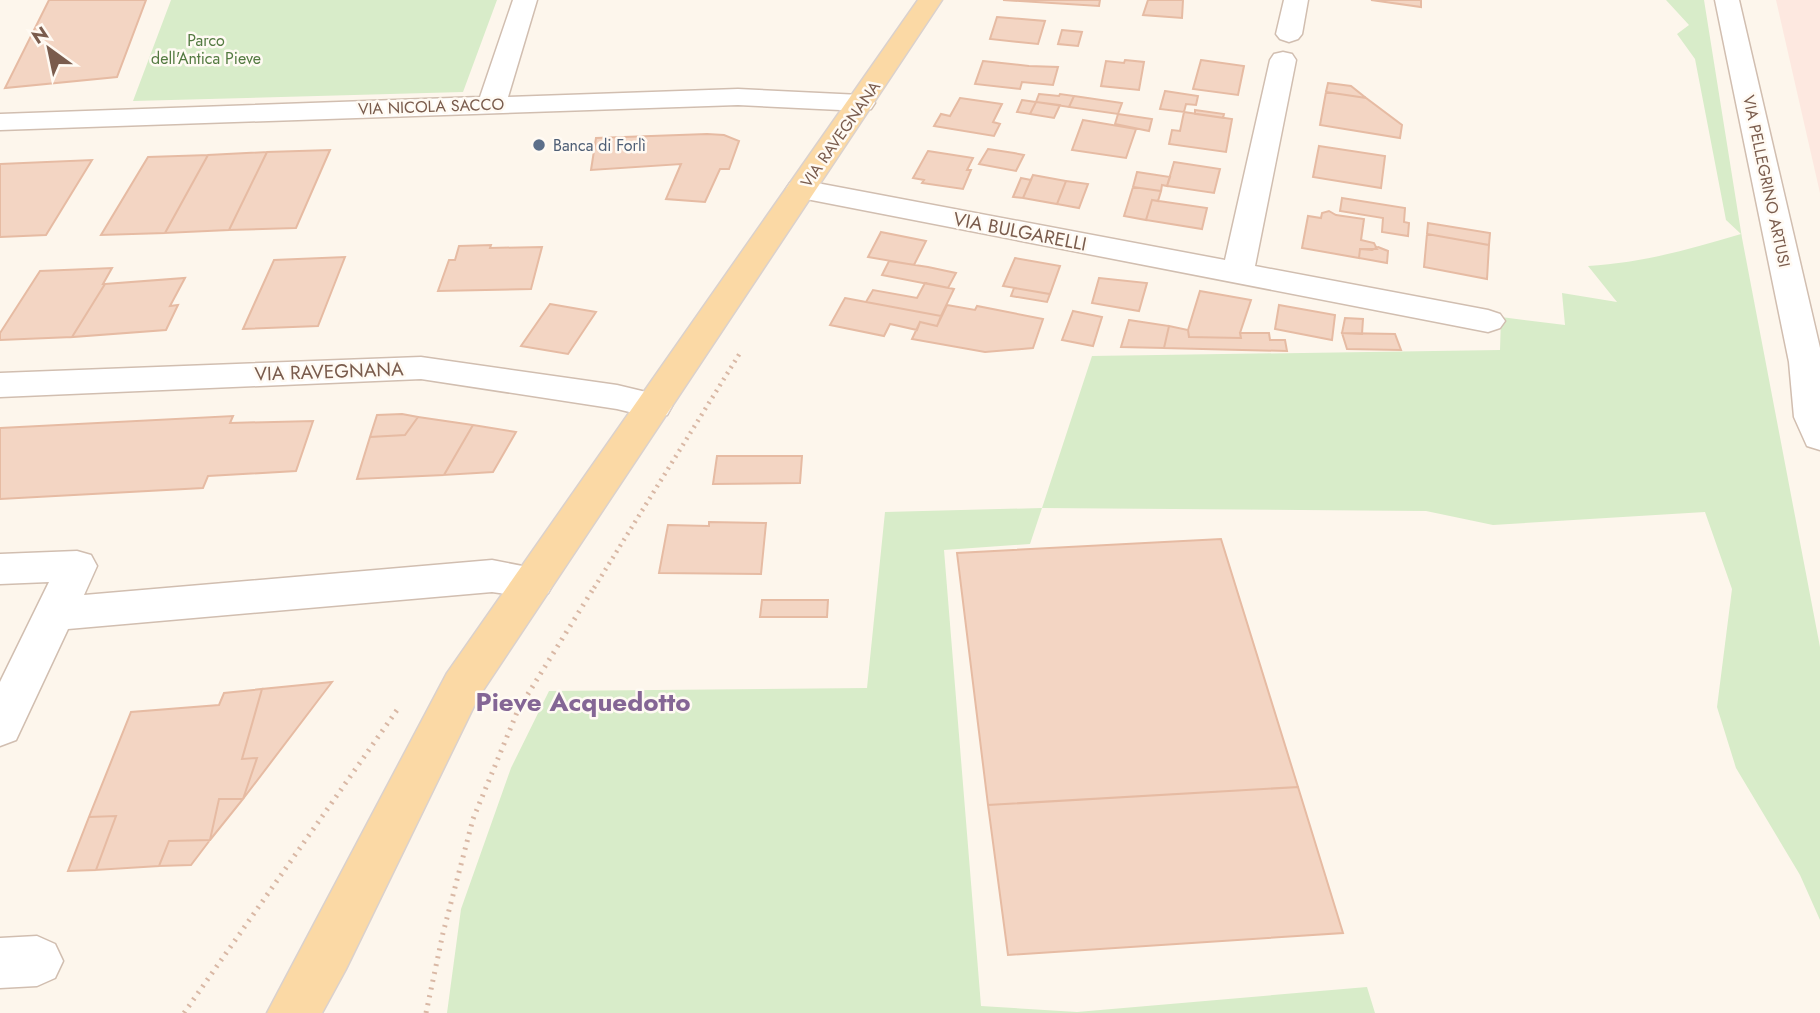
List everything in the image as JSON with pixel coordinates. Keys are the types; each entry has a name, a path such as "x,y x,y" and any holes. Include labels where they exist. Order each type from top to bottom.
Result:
{"main road":[{"name":"VIA RAVEGNANA","path":"293,1013 328,952 462,686 930,0"},
{"name":"VIA RAVEGNANA","path":"304,1013 328,952"}],"street":[{"path":"492,104 525,0"},
{"path":"1238,273 1296,0"},
{"name":"VIA PELLEGRINO ARTUSI","path":"1727,0 1813,375 1812,417 1820,437"},
{"name":"VIA NICOLA SACCO","path":"0,122 738,97 861,103"},
{"name":"VIA BULGARELLI","path":"802,189 1488,321"},
{"name":"VIA RAVEGNANA","path":"0,384 421,368 617,397 654,406"},
{"path":"0,569 77,566 0,727"},
{"path":"54,614 492,576 534,582"}],"path":[{"path":"426,1013 443,933 473,819 518,710 745,345"}],"shaded area":[{"path":"1776,0 1820,0 1820,193"}],"green space":[{"name":"Parco dell'Antica Pieve","path":"171,0 497,0 463,92 133,101"},
{"path":"1666,0 1704,0 1742,238 1820,647 1820,920 1800,875 1736,768 1717,707 1732,589 1705,512 1493,525 1426,511 1042,508 1092,356 1500,350 1501,317 1565,325 1562,293 1617,302 1588,266 1647,259 1741,234 1726,220 1695,59 1677,34 1689,25"},
{"path":"1042,508 1030,544 944,550 981,1006 1077,1012 1367,987 1375,1013 447,1013 461,909 511,768 549,691 867,688 885,512"}],"building":[{"path":"49,0 146,0 117,77 5,88"},
{"path":"1003,0 1100,0 1099,6"},
{"path":"1148,0 1183,0 1182,18 1143,15"},
{"path":"1371,0 1421,0 1421,7"},
{"path":"997,17 1045,21 1038,44 990,39"},
{"path":"1062,30 1082,32 1078,46 1058,44"},
{"path":"1125,60 1144,62 1139,90 1101,86 1106,61 1124,63"},
{"path":"1201,60 1244,66 1238,95 1193,89"},
{"path":"983,61 1058,67 1053,85 1022,82 1020,89 975,84"},
{"path":"1328,83 1351,86 1366,98 1326,92"},
{"path":"1165,91 1198,96 1196,105 1186,104 1184,112 1160,109"},
{"path":"1326,92 1366,98 1402,125 1400,138 1320,125"},
{"path":"1039,94 1074,96 1069,107 1036,102"},
{"path":"1074,96 1122,103 1118,114 1069,107"},
{"path":"960,98 1002,104 993,122 1000,124 994,136 934,126 941,114 950,116"},
{"path":"1022,100 1036,102 1030,114 1017,112"},
{"path":"1036,102 1060,105 1054,118 1030,114"},
{"path":"1195,110 1224,114 1223,118 1195,114"},
{"path":"1184,112 1232,119 1226,152 1169,144 1172,130 1180,131"},
{"path":"1118,114 1152,119 1149,131 1115,124"},
{"path":"1083,120 1136,129 1126,158 1072,150"},
{"path":"724,135 739,141 729,169 720,169 705,202 666,199 681,164 591,170 596,138"},
{"path":"1319,146 1385,156 1381,188 1313,177"},
{"path":"988,149 1024,155 1016,171 979,164"},
{"path":"330,150 296,228 229,230 267,152"},
{"path":"928,151 973,158 963,189 922,183 924,180 913,178"},
{"path":"267,152 229,230 165,233 208,155"},
{"path":"208,155 165,233 101,235 148,157"},
{"path":"92,160 46,235 0,237 0,164"},
{"path":"1174,162 1220,169 1214,193 1167,186"},
{"path":"1137,172 1170,177 1167,186 1162,185 1161,191 1133,187"},
{"path":"1033,175 1066,181 1057,204 1023,198"},
{"path":"1021,178 1031,180 1023,198 1013,197"},
{"path":"1066,181 1088,184 1079,208 1057,204"},
{"path":"1133,187 1161,191 1158,201 1152,200 1146,220 1124,216"},
{"path":"1342,198 1405,208 1404,222 1409,223 1408,236 1382,232 1383,218 1340,211"},
{"path":"1152,200 1207,208 1202,229 1146,220"},
{"path":"1329,211 1336,215 1364,219 1361,240 1374,243 1377,249 1360,249 1359,258 1302,248 1308,216 1321,218 1322,213"},
{"path":"1428,223 1490,233 1489,245 1427,234"},
{"path":"881,232 926,241 914,265 868,257"},
{"path":"1427,234 1489,245 1487,279 1424,267"},
{"path":"491,245 490,248 542,247 531,289 438,291 449,260 455,260 459,246"},
{"path":"1378,247 1388,251 1387,263 1359,258 1360,249 1372,250"},
{"path":"345,257 318,326 243,329 274,260"},
{"path":"1015,258 1060,266 1050,294 1003,286"},
{"path":"889,261 956,273 948,288 882,275"},
{"path":"112,268 72,337 0,340 0,333 40,271"},
{"path":"185,278 170,306 178,305 166,330 72,337 105,284"},
{"path":"1099,278 1147,283 1139,311 1092,303"},
{"path":"925,283 954,289 941,316 866,302 873,290 917,298"},
{"path":"1014,288 1050,294 1047,302 1011,296"},
{"path":"1200,291 1251,300 1240,333 1241,338 1189,337 1188,330"},
{"path":"845,298 941,316 937,326 920,322 917,330 890,324 884,336 830,325"},
{"path":"550,304 596,312 568,354 521,346"},
{"path":"947,305 975,310 977,306 1043,319 1033,348 985,352 912,339 920,322 937,326"},
{"path":"1279,305 1335,315 1332,340 1275,329"},
{"path":"1073,311 1102,317 1093,346 1062,340"},
{"path":"1345,318 1363,319 1362,334 1342,333"},
{"path":"1129,320 1169,326 1164,348 1121,347"},
{"path":"1169,326 1188,330 1189,337 1241,338 1240,333 1269,333 1270,340 1285,340 1287,351 1164,348"},
{"path":"1342,333 1395,334 1401,350 1347,349"},
{"path":"402,414 418,417 405,435 370,437 377,415"},
{"path":"233,416 230,423 313,421 296,471 208,476 203,488 0,499 0,428"},
{"path":"418,417 473,425 444,475 357,479 370,437 405,435"},
{"path":"473,425 516,432 493,472 444,475"},
{"path":"717,456 802,456 800,483 713,484"},
{"path":"709,522 766,523 761,574 659,573 668,525 709,526"},
{"path":"1221,539 1298,787 988,805 957,553"},
{"path":"762,600 828,600 827,617 760,617"},
{"path":"332,682 243,799 257,758 242,759 262,689"},
{"path":"262,689 242,759 257,758 243,799 219,799 210,840 169,841 159,866 96,870 116,816 89,817 131,712 219,705 224,693"},
{"path":"1298,787 1343,933 1008,955 988,805"},
{"path":"219,799 243,799 210,840"},
{"path":"116,816 96,870 68,871 89,817"},
{"path":"210,840 191,865 159,866 169,841"}],"place":[{"name":"Banca di Forlì","path":"539,145"}],"district":[{"name":"Pieve Acquedotto","path":"583,702"}]}
